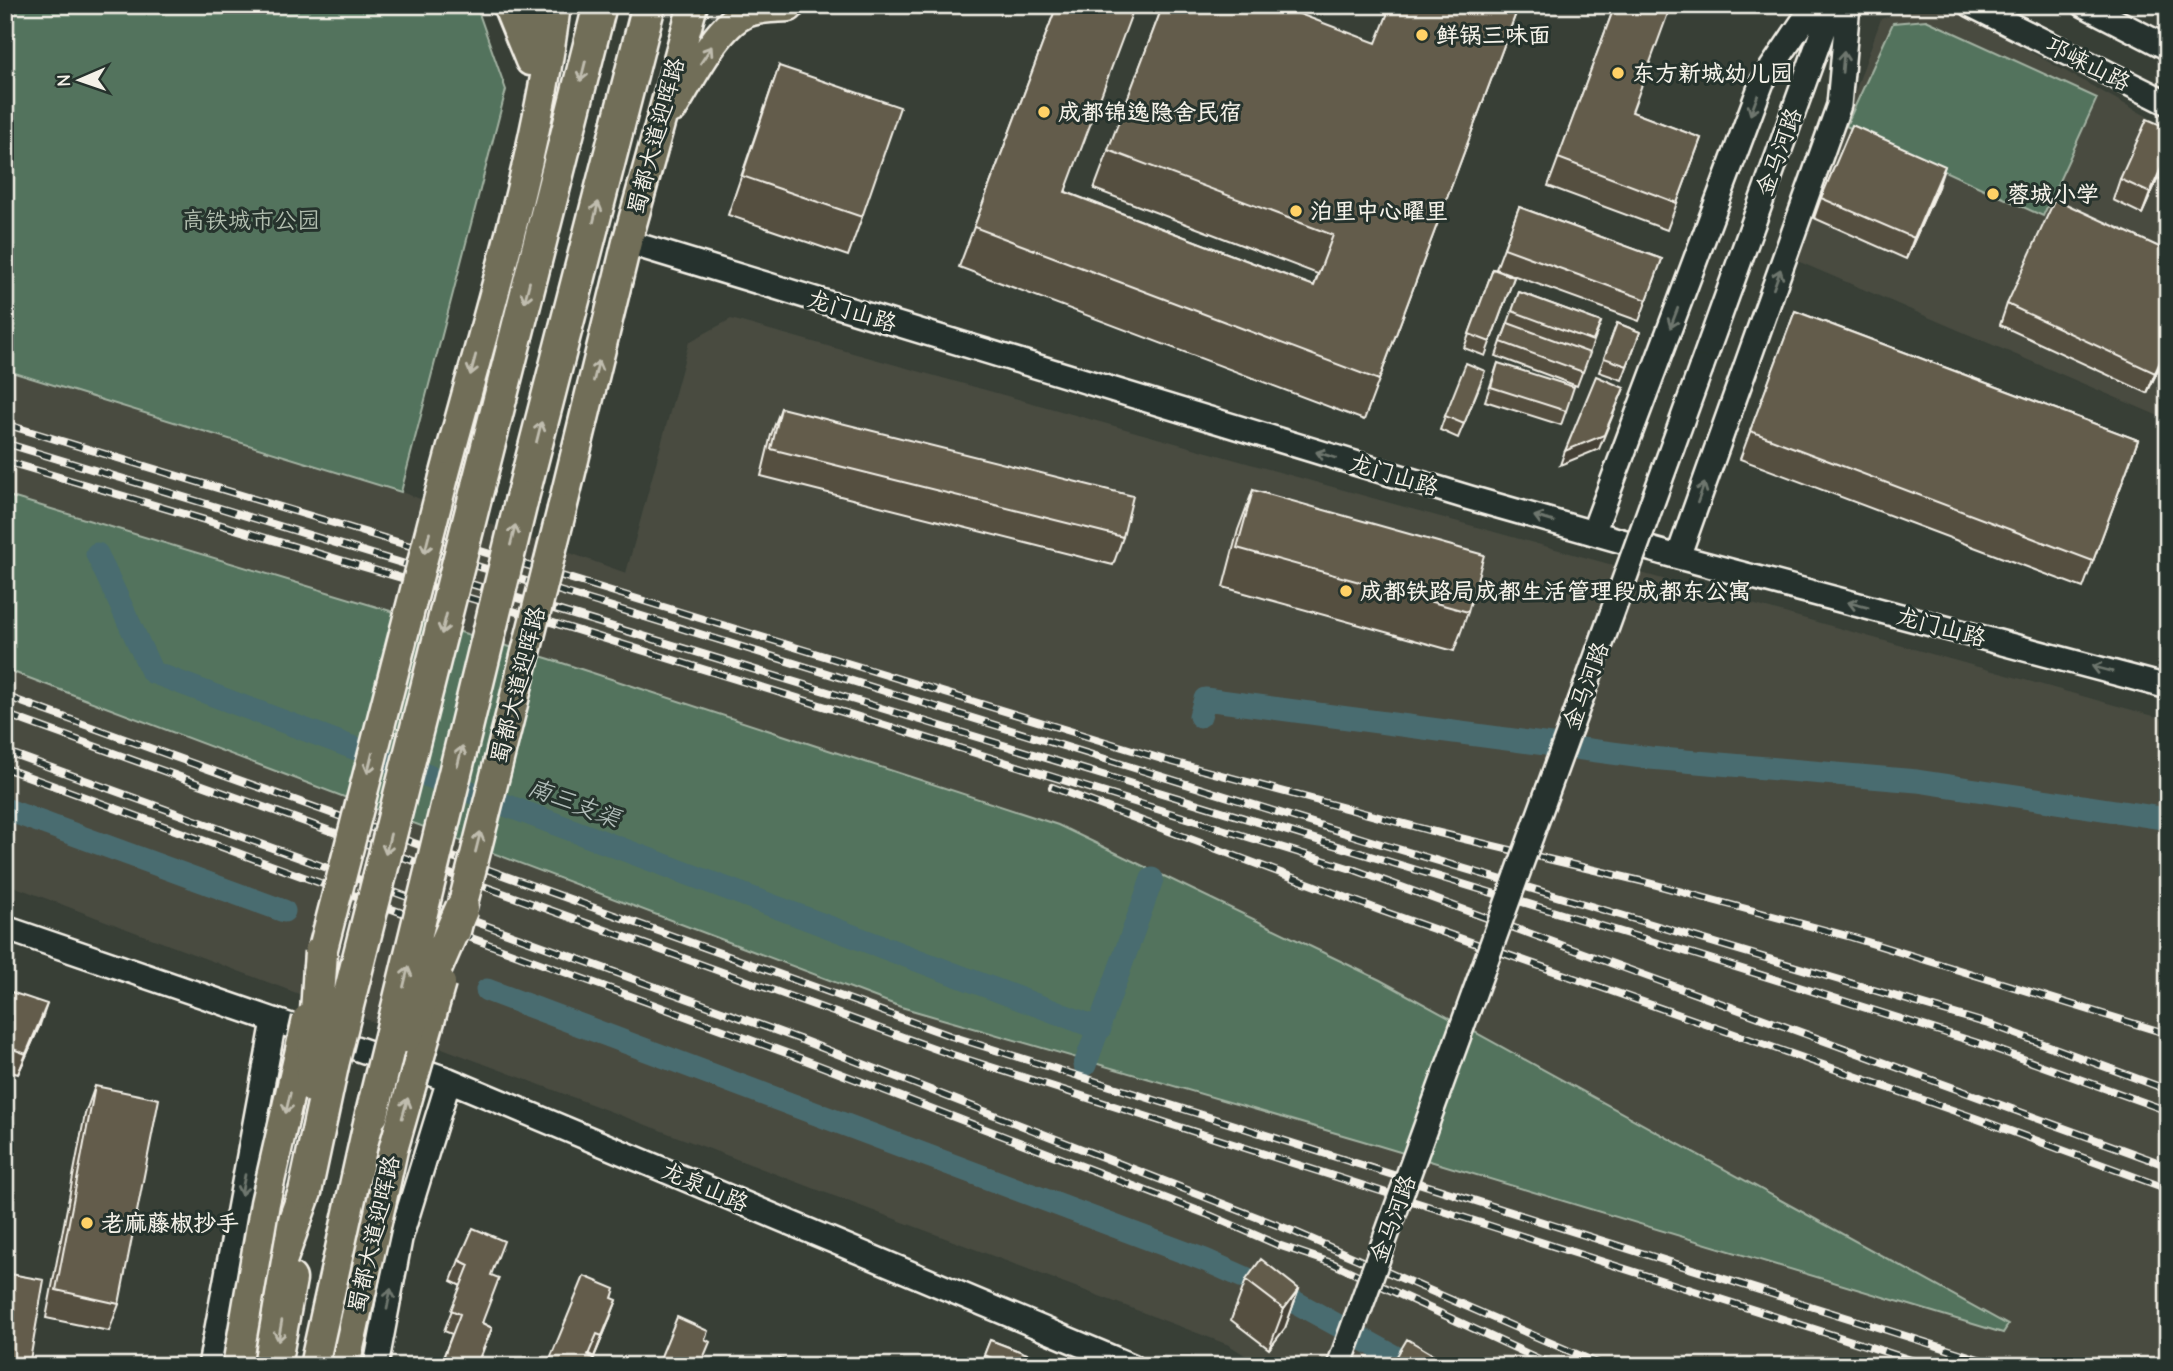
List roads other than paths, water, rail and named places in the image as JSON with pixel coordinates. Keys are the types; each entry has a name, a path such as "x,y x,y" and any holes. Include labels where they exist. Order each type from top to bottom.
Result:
{"highway":[{"path":"274,1366 305,1192 333,1062 600,5"},
{"name":"蜀都大道迎晖路","path":"350,1203 522,498 649,5"},
{"path":"372,1114 462,908"},
{"path":"242,1366 305,1192 321,952"},
{"path":"316,1366 350,1203"},
{"path":"339,1366 350,1203"}],"main road":[{"path":"507,5 538,80"},
{"path":"515,204 538,80 533,5"},
{"path":"237,1366 265,1203 321,952 515,204 549,61 556,5"},
{"name":"蜀都大道迎晖路","path":"345,1366 393,1150 462,908 627,242 693,5"},
{"path":"656,133 716,40 730,24 745,13 793,6"}],"street":[{"path":"1593,533 1762,82 1814,5"},
{"name":"金马河路","path":"1339,1366 1832,5"},
{"path":"1678,557 1839,105 1848,5"},
{"name":"邛崃山路","path":"1971,5 2168,103"},
{"path":"2084,5 2168,48"},
{"name":"龙门山路","path":"627,242 1470,498 1678,557 2168,687"},
{"name":"龙泉山路","path":"5,928 449,1080 1132,1366"},
{"path":"210,1366 274,1021"},
{"path":"376,1366 400,1238 449,1080"}],"waterway":[{"name":"南三支渠","path":"97,554 152,672 1100,1029"},
{"path":"1200,716 1205,699 1650,758 1917,781 2168,819"},
{"path":"5,809 284,911"},
{"path":"1085,1065 1152,879"},
{"path":"487,990 1205,1260 1275,1291 1412,1366"}],"railway":[{"path":"5,424 596,602 1371,841 1995,1026 2168,1090"},
{"path":"5,443 1694,954 1984,1045 2168,1111"},
{"path":"5,461 547,621 1355,870 2168,1166"},
{"path":"431,536 1165,760 1435,832 1645,882 1851,937 2168,1034"},
{"path":"5,696 951,1036 2001,1366"},
{"path":"5,714 950,1054 1930,1366"},
{"path":"5,751 799,1039 1295,1232 1604,1366"},
{"path":"5,768 792,1055 1209,1215 1278,1245 1332,1263 1554,1366"},
{"path":"1052,787 1382,911 1975,1118 2168,1189"}],"place":[{"name":"鲜锅三味面","path":"1422,35"},
{"name":"东方新城幼儿园","path":"1618,73"},
{"name":"成都锦逸隐舍民宿","path":"1044,112"},
{"name":"蓉城小学","path":"1993,194"},
{"name":"泊里中心曜里","path":"1296,211"},
{"name":"成都铁路局成都生活管理段成都东公寓","path":"1346,591"},
{"name":"老麻藤椒抄手","path":"87,1223"}],"park label":[{"name":"高铁城市公园","path":"251,220"}]}
